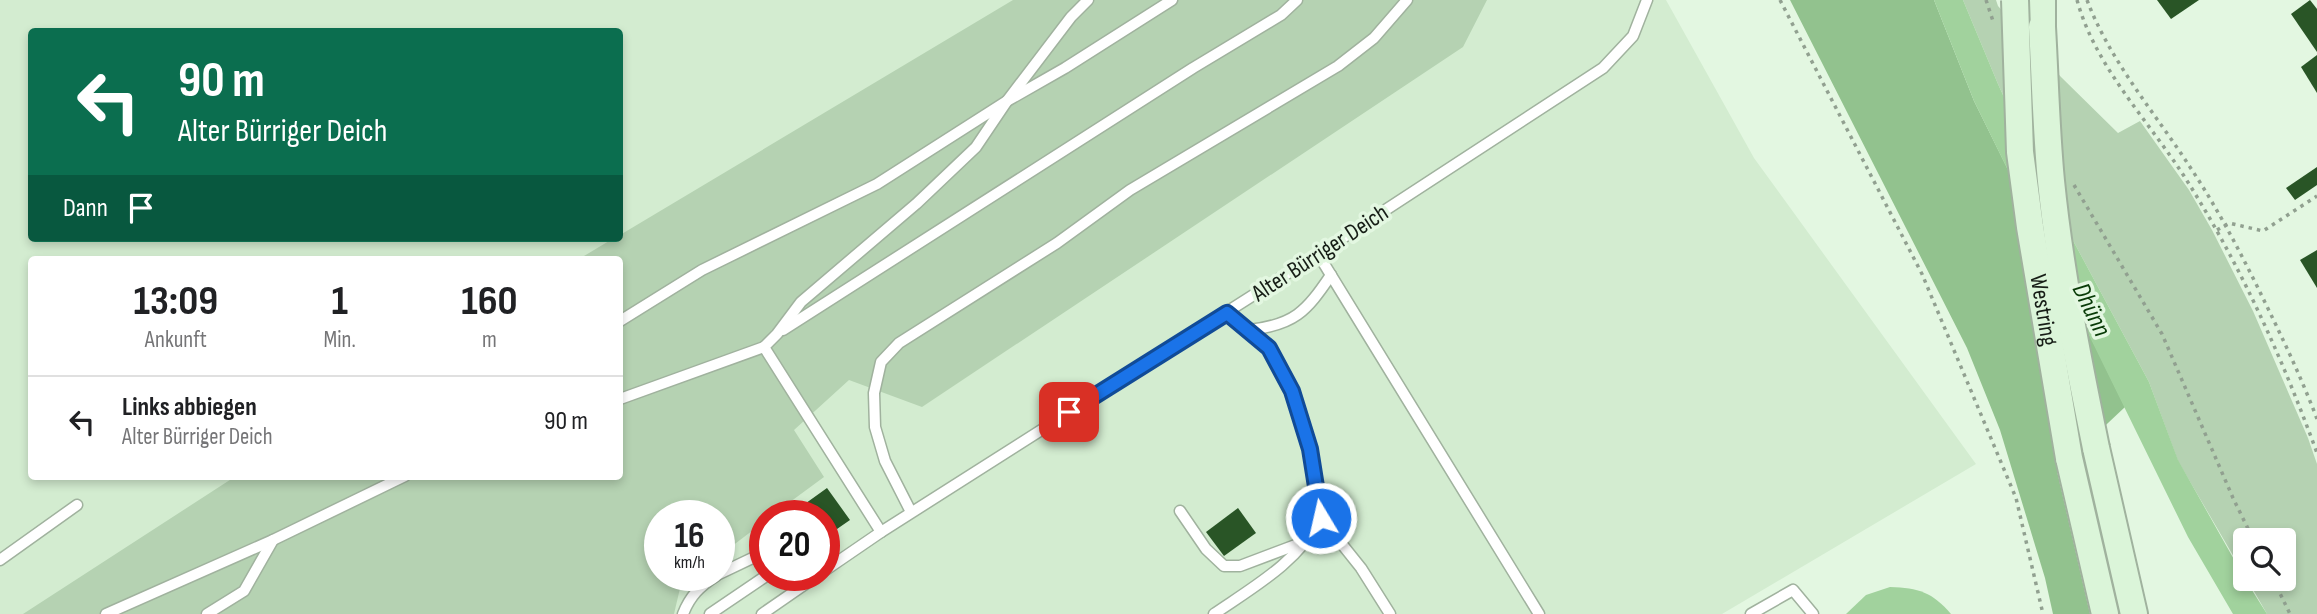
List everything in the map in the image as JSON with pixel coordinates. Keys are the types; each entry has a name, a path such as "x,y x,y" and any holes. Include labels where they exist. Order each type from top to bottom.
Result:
{"main road":[{"name":"Westring","path":"2015,0 2020,152 2030,228 2069,458 2105,614"},
{"path":"2042,0 2051,180 2060,257 2096,448 2134,614"}],"lane":[{"path":"623,398 764,347 801,302 916,204 975,147 1070,18 1088,0"},
{"path":"623,319 702,271 877,184 1172,0"},
{"path":"777,334 1193,68 1281,15 1297,0"},
{"path":"911,513 885,461 875,427 874,393 881,362 899,343 1057,243 1130,190 1338,66 1374,38 1407,0"},
{"name":"Alter Bürriger Deich","path":"840,560 1603,68 1633,36 1647,0"},
{"path":"1318,254 1539,614"},
{"path":"1249,330 1275,328 1296,317 1316,297 1331,275"},
{"path":"1227,313 1269,348 1292,391 1310,449 1321,518 1362,568 1390,614"},
{"path":"764,347 881,532"},
{"path":"106,614 273,540 396,480"},
{"path":"0,560 77,505"},
{"path":"1180,511 1206,549 1224,566 1240,566 1309,540"},
{"path":"1214,614 1276,572 1309,540 1321,518"},
{"path":"206,614 244,591 273,540"},
{"path":"840,558 845,557"},
{"path":"710,614 749,588"},
{"path":"1751,614 1793,590 1812,614"},
{"path":"683,614 696,591"},
{"path":"762,614 795,591"}],"path":[{"path":"1780,0 1922,274 2017,498 2043,614"},
{"path":"1986,0 1996,25"},
{"path":"2077,0 2086,28 2109,68 2183,175 2217,230 2279,358 2317,453"},
{"path":"2087,0 2096,23 2119,62 2192,169 2226,225 2290,353 2317,419"},
{"path":"2073,181 2162,334 2248,528"},
{"path":"2217,230 2229,223 2263,231 2317,196"},
{"path":"2279,591 2290,614"}],"shaded area":[{"path":"0,0 1666,0 1754,158 1976,464 1722,614 0,614"},
{"path":"1013,0 1487,0 1463,47 922,407 849,380 794,430 824,477 793,500 749,500 749,533 735,544 735,500 644,500 644,591 679,591 674,614 23,614 230,480 623,480 623,256 584,256 607,242 623,242 623,233"},
{"path":"1790,0 1934,0 1974,101 2125,407 2057,471 2090,614 2053,614 2045,578 2000,430 1967,348"},
{"path":"1963,0 1996,0 1998,6 2061,77 2118,133 2140,121 2189,190 2253,311 2317,464 2317,614 2267,614 2254,591 2296,591 2296,528 2233,528 2233,555 2178,461 2149,382 2047,192"}],"water":[{"name":"Dhünn","path":"1934,0 1963,0 2047,192 2149,382 2178,460 2233,558 2233,591 2253,591 2267,614 2233,614 2188,537 1974,101"},
{"path":"1890,587 1909,589 1931,596 1951,614 1846,614 1866,595"}],"building":[{"path":"2157,0 2199,0 2171,19"},
{"path":"2310,0 2317,9 2317,52 2291,14"},
{"path":"2317,55 2317,93 2301,67"},
{"path":"2317,167 2317,185 2295,200 2286,188"},
{"path":"2317,250 2317,288 2300,260"},
{"path":"827,488 836,500 810,500"},
{"path":"840,506 850,520 840,527"},
{"path":"1238,508 1256,533 1224,556 1206,532"}],"route":[{"path":"1069,412 1227,313 1269,348 1292,391 1310,449 1321,518"}]}
